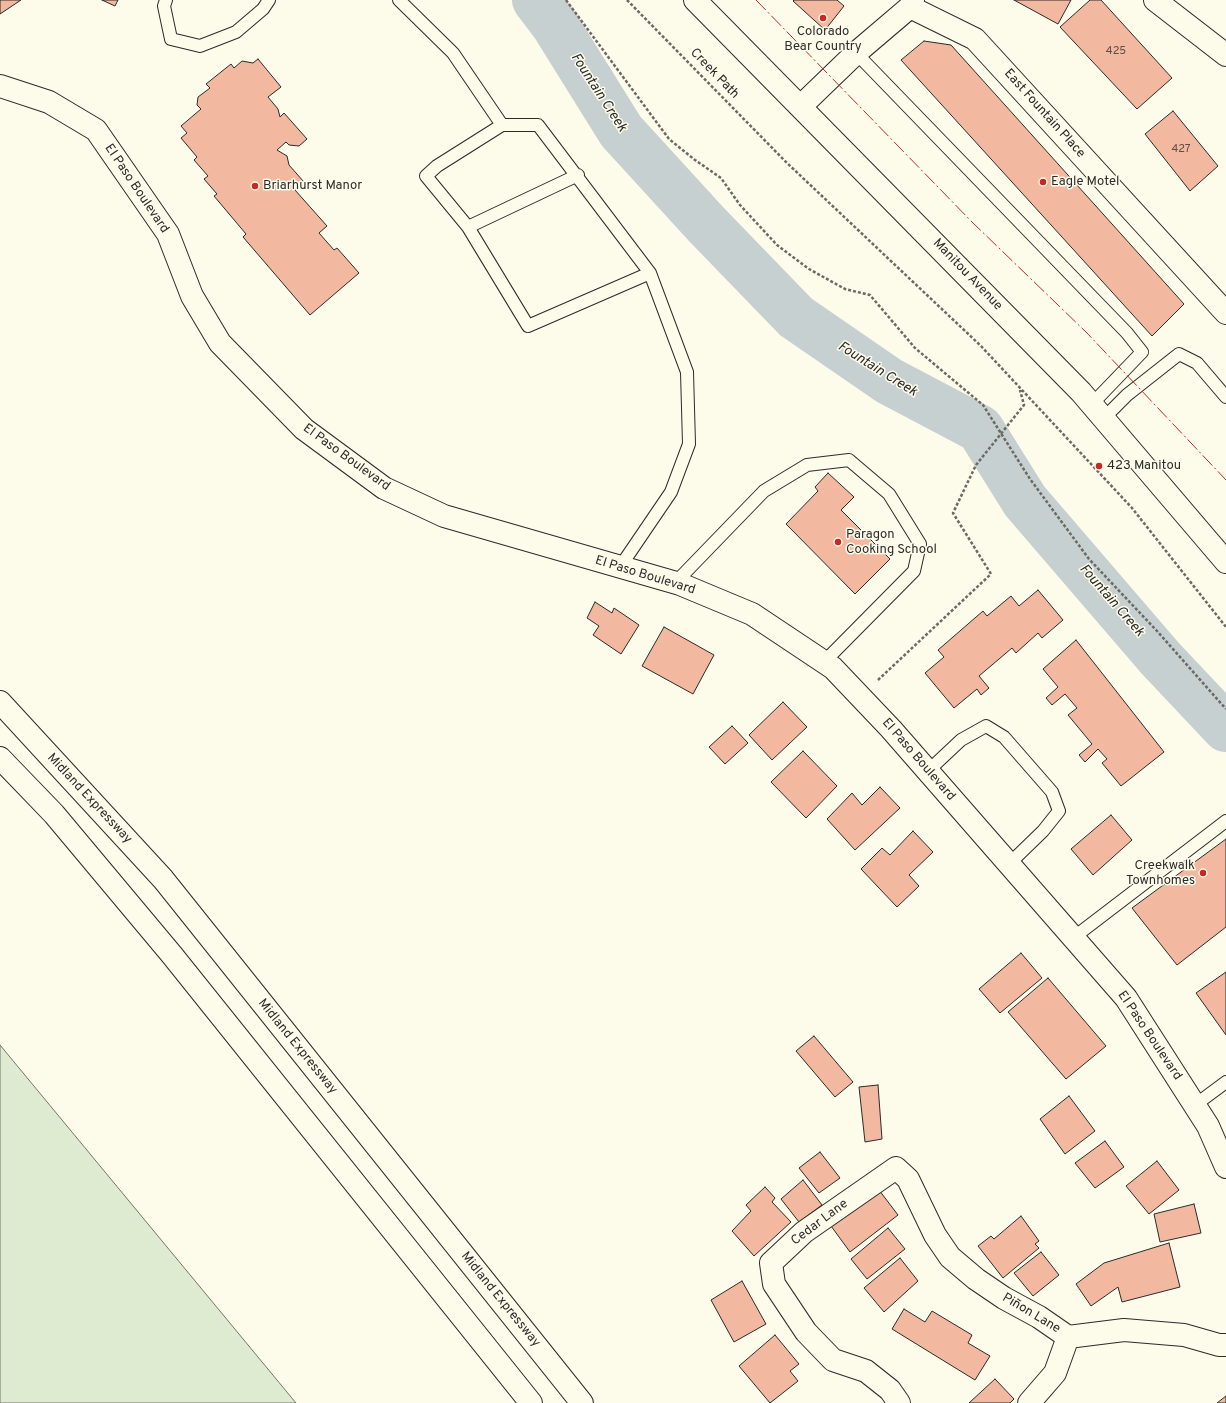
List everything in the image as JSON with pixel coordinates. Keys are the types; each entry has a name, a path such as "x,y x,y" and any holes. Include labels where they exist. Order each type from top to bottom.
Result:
{"main road":[{"name":"Manitou Avenue","path":"695,0 801,106 1098,411 1226,562"},
{"path":"1155,0 1226,55"},
{"path":"801,106 856,53 912,3"},
{"name":"East Fountain Place","path":"912,3 975,39 1226,313"},
{"name":"El Paso Boulevard","path":"0,86 49,102 96,130 168,234 192,296 220,343 304,429 384,488 444,516 675,583 752,614 833,668 928,771 1126,998 1208,1126 1226,1168"},
{"name":"Midland Expressway","path":"0,702 163,880 582,1403"},
{"path":"0,758 54,814 172,955 531,1403"},
{"name":"Cedar Lane","path":"896,1168 804,1232 771,1262 774,1284 806,1332 833,1360 866,1371 890,1390 899,1403"},
{"name":"Piñon Lane","path":"896,1168 908,1179 935,1235 950,1257 976,1279 1004,1298 1039,1317 1068,1337 1124,1330 1184,1335 1219,1345 1226,1345"},
{"path":"1028,1403 1055,1373 1068,1337"}],"lane":[{"path":"166,0 164,6 171,39 200,46 236,32 263,9 269,0"},
{"path":"399,0 453,53 502,125"},
{"path":"856,53 1127,333 1142,352 1098,411"},
{"path":"620,567 671,492 689,444 687,372 650,273 578,175 538,125 502,125 437,166 426,176 468,227 528,326 650,273"},
{"path":"468,227 578,175"},
{"path":"1098,411 1128,395 1179,354 1197,363 1226,397"},
{"path":"675,583 764,491 808,465 848,460 889,494 920,544 914,571 824,662"},
{"path":"928,771 961,740 986,726 1004,737 1014,748 1052,792 1059,811 1043,831 1009,864"},
{"path":"1073,938 1226,821"},
{"path":"1195,1105 1226,1082"}],"path":[{"path":"566,0 669,139 695,160 721,178 740,205 777,244 809,269 845,289 870,295 915,348 983,405 1030,479 1089,559 1157,631 1226,709"},
{"name":"Creek Path","path":"627,0 787,163 980,346 1132,508 1226,627"},
{"path":"860,696 991,574 952,513 976,465 1024,404 1020,388"}],"green space":[{"path":"0,1045 296,1403 0,1403"}],"building":[{"path":"0,0 21,0 0,14"},
{"path":"102,0 118,0 115,6"},
{"name":"Colorado Bear Country","path":"837,0 844,6 825,30 793,1"},
{"path":"1014,0 1071,0 1058,24"},
{"path":"1090,0 1101,0 1172,78 1137,109 1060,27"},
{"name":"Eagle Motel","path":"924,41 951,45 1184,304 1152,336 901,60"},
{"name":"Briarhurst Manor","path":"258,59 281,87 268,97 278,109 280,117 284,113 307,139 299,146 289,145 286,142 277,150 287,156 289,165 304,182 295,190 327,226 319,233 334,250 337,248 359,273 310,315 243,237 246,234 214,196 217,194 204,179 208,176 194,160 197,157 181,138 187,133 181,126 201,109 197,105 198,97 210,88 206,84 231,64 234,68 242,61 253,63"},
{"path":"1173,111 1218,166 1190,191 1145,134"},
{"name":"Paragon Cooking School","path":"828,473 854,497 841,510 890,559 855,594 786,524 818,491 815,487"},
{"path":"1038,590 1063,620 1042,638 1038,633 1016,653 1012,648 979,676 989,688 981,695 977,689 954,708 925,673 944,657 938,650 983,611 987,616 1011,596 1019,606"},
{"path":"595,602 612,613 614,608 639,625 621,654 593,635 599,626 587,618"},
{"path":"664,627 714,655 693,694 642,666"},
{"path":"1076,640 1164,752 1121,786 1102,763 1107,759 1098,749 1085,762 1079,755 1092,744 1068,715 1077,708 1065,694 1052,705 1046,698 1058,687 1043,669"},
{"path":"783,702 807,727 772,760 749,735"},
{"path":"732,726 748,743 725,764 709,747"},
{"path":"803,751 837,786 806,818 771,782"},
{"path":"880,787 900,808 855,850 827,819 852,793 862,805"},
{"path":"1111,815 1132,840 1093,875 1071,849"},
{"path":"913,831 933,852 909,875 919,886 897,907 861,869 882,848 890,855"},
{"name":"Creekwalk Townhomes","path":"1226,839 1226,927 1177,965 1132,908"},
{"path":"1021,953 1042,978 1000,1013 979,989"},
{"path":"1226,972 1226,1035 1196,993"},
{"path":"1048,978 1106,1046 1066,1079 1008,1012"},
{"path":"814,1036 853,1082 835,1097 796,1051"},
{"path":"878,1085 882,1139 865,1142 859,1087"},
{"path":"1069,1096 1095,1131 1065,1154 1040,1119"},
{"path":"1105,1141 1124,1167 1095,1188 1075,1163"},
{"path":"820,1152 840,1178 819,1193 799,1168"},
{"path":"1157,1161 1179,1190 1149,1214 1126,1186"},
{"path":"803,1180 822,1205 799,1222 781,1199"},
{"path":"765,1187 775,1198 772,1202 791,1222 754,1256 732,1231 751,1211 746,1205"},
{"path":"879,1190 898,1215 850,1252 831,1226"},
{"path":"1194,1204 1201,1233 1160,1242 1154,1214"},
{"path":"1021,1216 1039,1241 1035,1244 1039,1248 1003,1278 978,1246 991,1236 994,1239"},
{"path":"888,1228 905,1249 867,1279 851,1259"},
{"path":"1169,1243 1180,1287 1122,1302 1118,1287 1091,1306 1076,1284 1104,1263"},
{"path":"1041,1252 1059,1275 1033,1296 1014,1273"},
{"path":"900,1258 918,1281 884,1312 864,1288"},
{"path":"742,1281 766,1324 734,1342 711,1300"},
{"path":"904,1309 925,1322 932,1311 972,1335 968,1343 990,1356 975,1380 892,1329"},
{"path":"775,1335 799,1364 790,1371 798,1381 770,1403 739,1366"},
{"path":"995,1379 1014,1399 1010,1403 969,1403"},
{"path":"1226,1396 1226,1403 1217,1403"}],"waterway":[{"name":"Fountain Creek","path":"536,0 555,25 621,131 706,224 796,317 889,381 980,429 1025,501 1160,658 1226,728"}],"power":[{"path":"756,0 972,222 1087,333 1226,480"}],"place":[{"name":"Colorado Bear Country","path":"823,18"},
{"name":"Eagle Motel","path":"1043,182"},
{"name":"Briarhurst Manor","path":"255,186"},
{"name":"423 Manitou","path":"1099,466"},
{"name":"Paragon Cooking School","path":"838,542"},
{"name":"Creekwalk Townhomes","path":"1203,873"}]}
